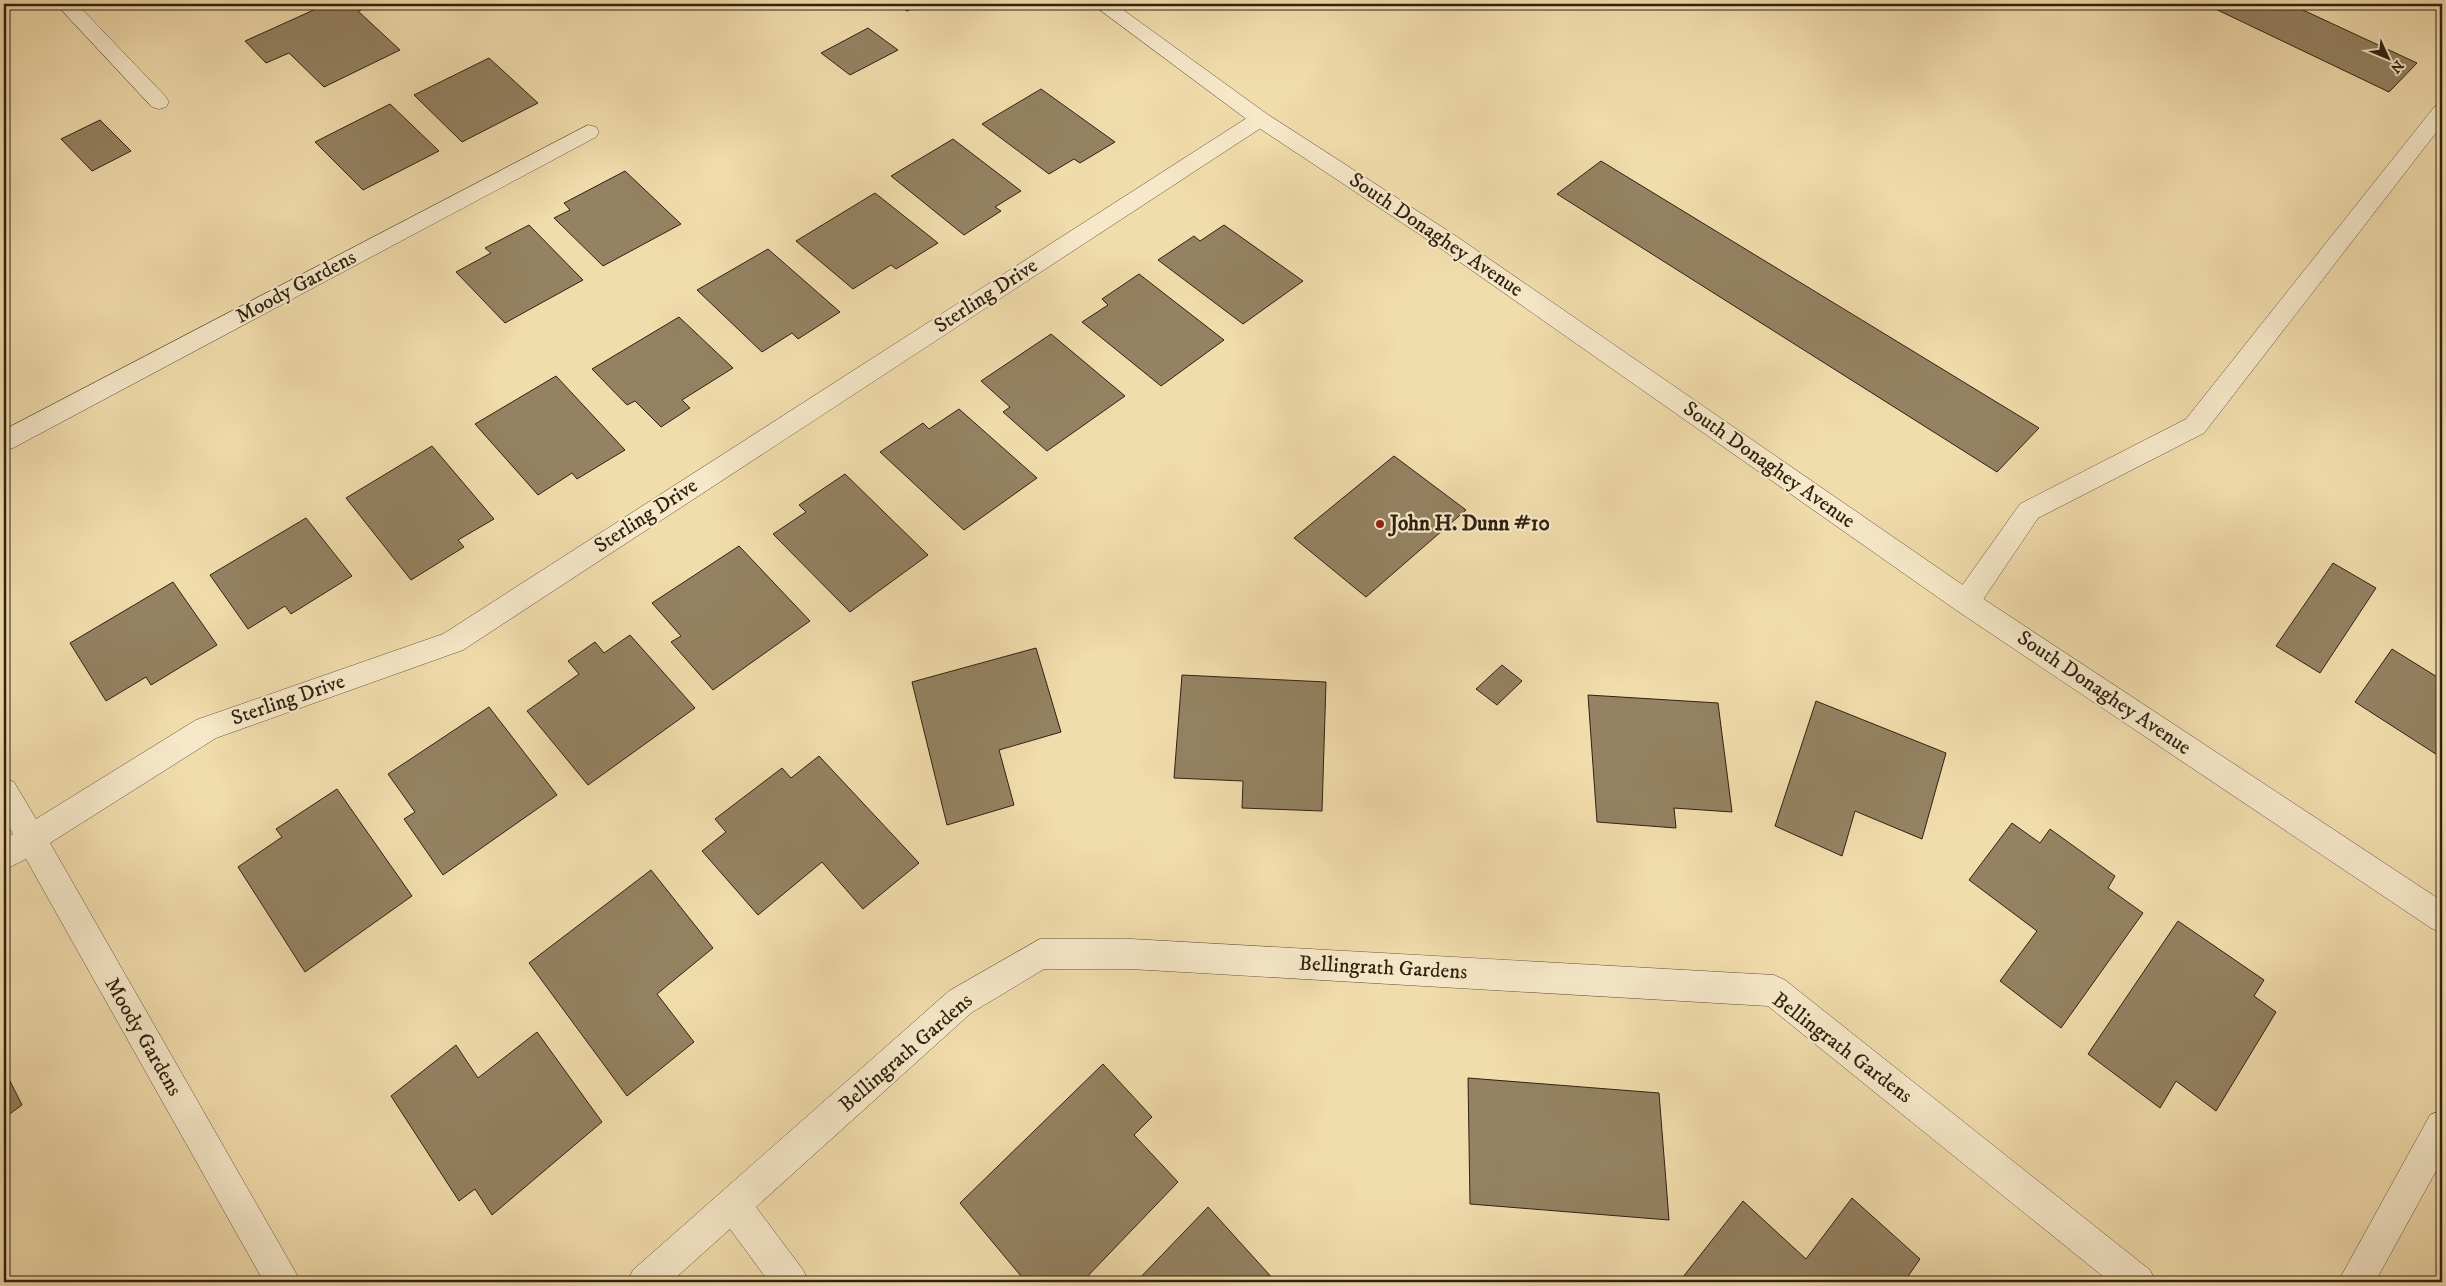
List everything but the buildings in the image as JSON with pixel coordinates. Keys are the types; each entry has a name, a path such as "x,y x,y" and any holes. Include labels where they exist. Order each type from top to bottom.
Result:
{"street":[{"path":"66,4 159,102"},
{"name":"South Donaghey Avenue","path":"1102,4 1260,119 1448,242 1966,602 2442,918"},
{"path":"1966,602 2029,511 2195,426 2442,111"},
{"name":"Sterling Drive","path":"4,856 206,729 453,642 1260,119"},
{"name":"Moody Gardens","path":"4,441 588,132"},
{"name":"Moody Gardens","path":"4,791 283,1282"},
{"name":"Bellingrath Gardens","path":"645,1282 960,1002 1040,954 1130,954 1774,991 2138,1282"},
{"path":"2356,1282 2442,1127"},
{"path":"733,1205 792,1282"}],"place":[{"name":"John H. Dunn #10","path":"1380,524"}]}
